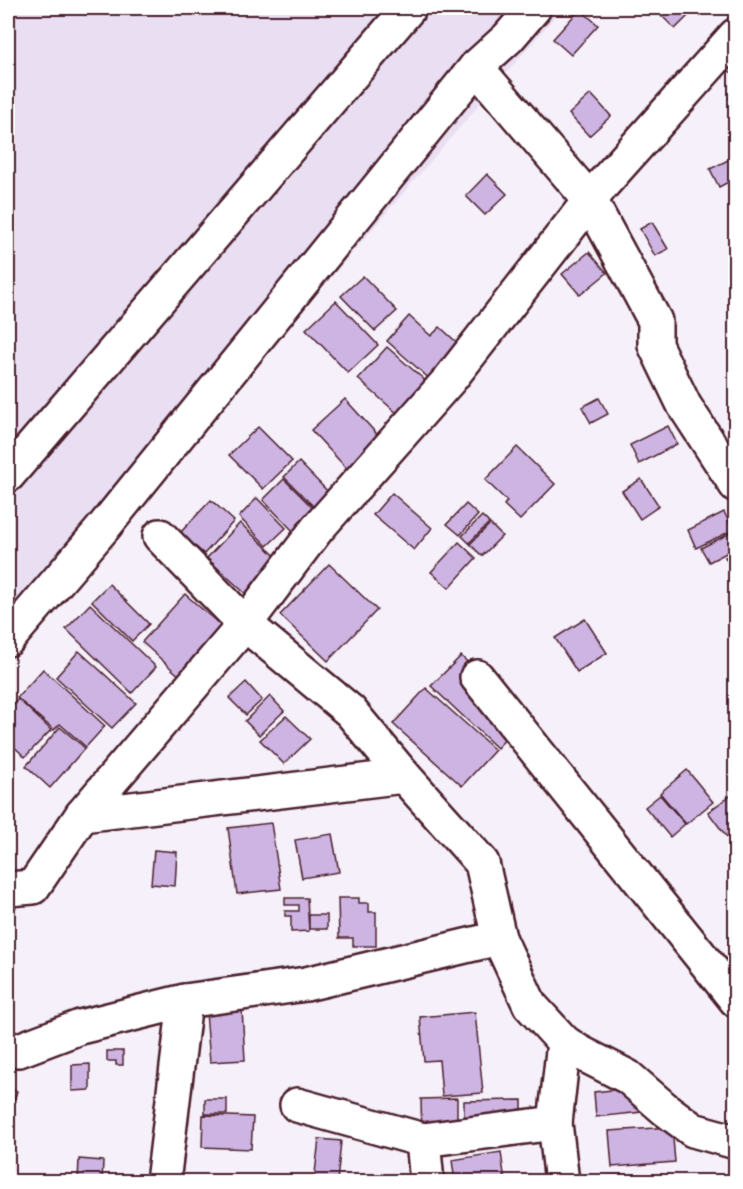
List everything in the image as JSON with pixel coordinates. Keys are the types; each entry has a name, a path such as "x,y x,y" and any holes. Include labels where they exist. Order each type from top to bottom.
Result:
{"street":[{"path":"8,475 409,8"},
{"path":"8,639 103,528 476,67 508,38 534,8"},
{"path":"8,889 33,886 82,815 244,624 317,529 450,380 590,200 735,35"},
{"path":"476,67 590,200 655,321 655,345 684,405 735,485"},
{"path":"160,536 244,624 350,711 404,776 482,863 499,938 530,1005 564,1042 628,1077 693,1130 735,1143"},
{"path":"477,677 735,1000"},
{"path":"82,815 404,776"},
{"path":"8,1050 19,1050 80,1027 185,1001 306,984 499,938"},
{"path":"164,1182 185,1001"},
{"path":"562,1182 555,1123 564,1042"},
{"path":"297,1105 423,1140 555,1123"},
{"path":"423,1140 427,1182"}],"shaded area":[{"path":"8,8 562,8 8,654"}],"building":[{"path":"654,8 696,8 675,29"},
{"path":"580,9 598,25 571,55 553,39"},
{"path":"736,61 736,76 728,70"},
{"path":"736,90 736,103 729,98"},
{"path":"591,94 611,116 589,136 569,114"},
{"path":"736,156 736,178 719,187 710,169"},
{"path":"487,174 507,194 485,215 466,196"},
{"path":"652,222 668,249 655,256 640,229"},
{"path":"589,252 607,273 580,295 562,274"},
{"path":"363,276 397,311 375,331 341,296"},
{"path":"336,301 378,345 348,373 306,329"},
{"path":"409,316 431,336 440,327 463,348 433,382 387,341"},
{"path":"387,347 436,390 407,422 358,379"},
{"path":"599,398 608,414 591,423 582,407"},
{"path":"345,399 384,442 350,472 311,430"},
{"path":"668,426 677,444 639,464 630,445"},
{"path":"258,427 292,461 263,489 229,455"},
{"path":"517,447 555,484 520,520 504,505 507,501 485,480"},
{"path":"299,462 336,500 322,515 284,477"},
{"path":"284,479 316,511 295,533 263,500"},
{"path":"641,479 659,506 640,519 622,491"},
{"path":"392,493 432,528 414,550 373,515"},
{"path":"257,498 286,528 267,546 239,517"},
{"path":"211,500 234,521 204,554 180,533"},
{"path":"466,504 478,515 460,535 447,524"},
{"path":"724,512 733,530 696,548 688,530"},
{"path":"482,516 489,523 469,543 462,536"},
{"path":"240,523 282,562 249,597 207,558"},
{"path":"490,524 502,536 482,556 470,544"},
{"path":"736,530 736,548 709,562 701,548"},
{"path":"459,542 476,558 449,588 431,572"},
{"path":"736,552 736,577 725,557"},
{"path":"329,564 377,610 328,661 280,615"},
{"path":"109,584 149,624 132,641 92,601"},
{"path":"185,594 228,632 184,680 142,642"},
{"path":"90,604 156,667 132,693 66,629"},
{"path":"585,619 607,653 577,672 555,638"},
{"path":"79,651 136,703 112,728 56,677"},
{"path":"461,656 526,717 497,748 431,686"},
{"path":"43,669 105,726 86,747 60,724 54,730 17,698"},
{"path":"246,682 262,700 246,715 229,698"},
{"path":"426,688 495,750 462,786 393,724"},
{"path":"270,696 284,711 259,735 245,721"},
{"path":"18,699 51,730 25,757 8,741 8,710"},
{"path":"286,716 310,739 284,764 260,740"},
{"path":"60,727 85,748 50,788 26,766"},
{"path":"687,770 713,802 686,824 660,793"},
{"path":"734,793 736,796 736,842 732,844 708,812"},
{"path":"660,795 685,824 670,837 645,807"},
{"path":"271,823 281,889 237,894 228,828"},
{"path":"332,834 339,872 302,878 295,840"},
{"path":"154,850 177,852 175,886 151,884"},
{"path":"285,898 307,898 309,931 291,932 291,916 285,916 285,911 299,911 299,905 285,905"},
{"path":"338,898 359,898 359,903 369,903 369,912 376,912 376,946 353,946 353,938 339,938"},
{"path":"309,915 327,915 327,929 309,929"},
{"path":"242,1009 245,1060 210,1062 206,1012"},
{"path":"475,1012 483,1093 442,1096 439,1060 424,1061 420,1017"},
{"path":"107,1051 123,1051 123,1065 116,1065 116,1061 107,1061"},
{"path":"90,1064 90,1090 72,1091 72,1065"},
{"path":"639,1087 642,1112 596,1117 594,1092"},
{"path":"8,1088 17,1091 8,1120"},
{"path":"457,1098 457,1121 422,1143 421,1099"},
{"path":"205,1099 227,1099 227,1114 205,1114"},
{"path":"522,1100 522,1136 464,1137 464,1101"},
{"path":"203,1115 253,1117 251,1149 202,1147"},
{"path":"672,1127 675,1162 612,1167 609,1131"},
{"path":"319,1139 341,1141 337,1182 314,1182"},
{"path":"501,1152 505,1182 455,1182 452,1160"},
{"path":"79,1159 103,1161 102,1182 78,1182"},
{"path":"650,1174 650,1182 607,1182 607,1176"},
{"path":"399,1176 402,1182 387,1182"},
{"path":"103,1179 119,1179 119,1182 103,1182"}]}
